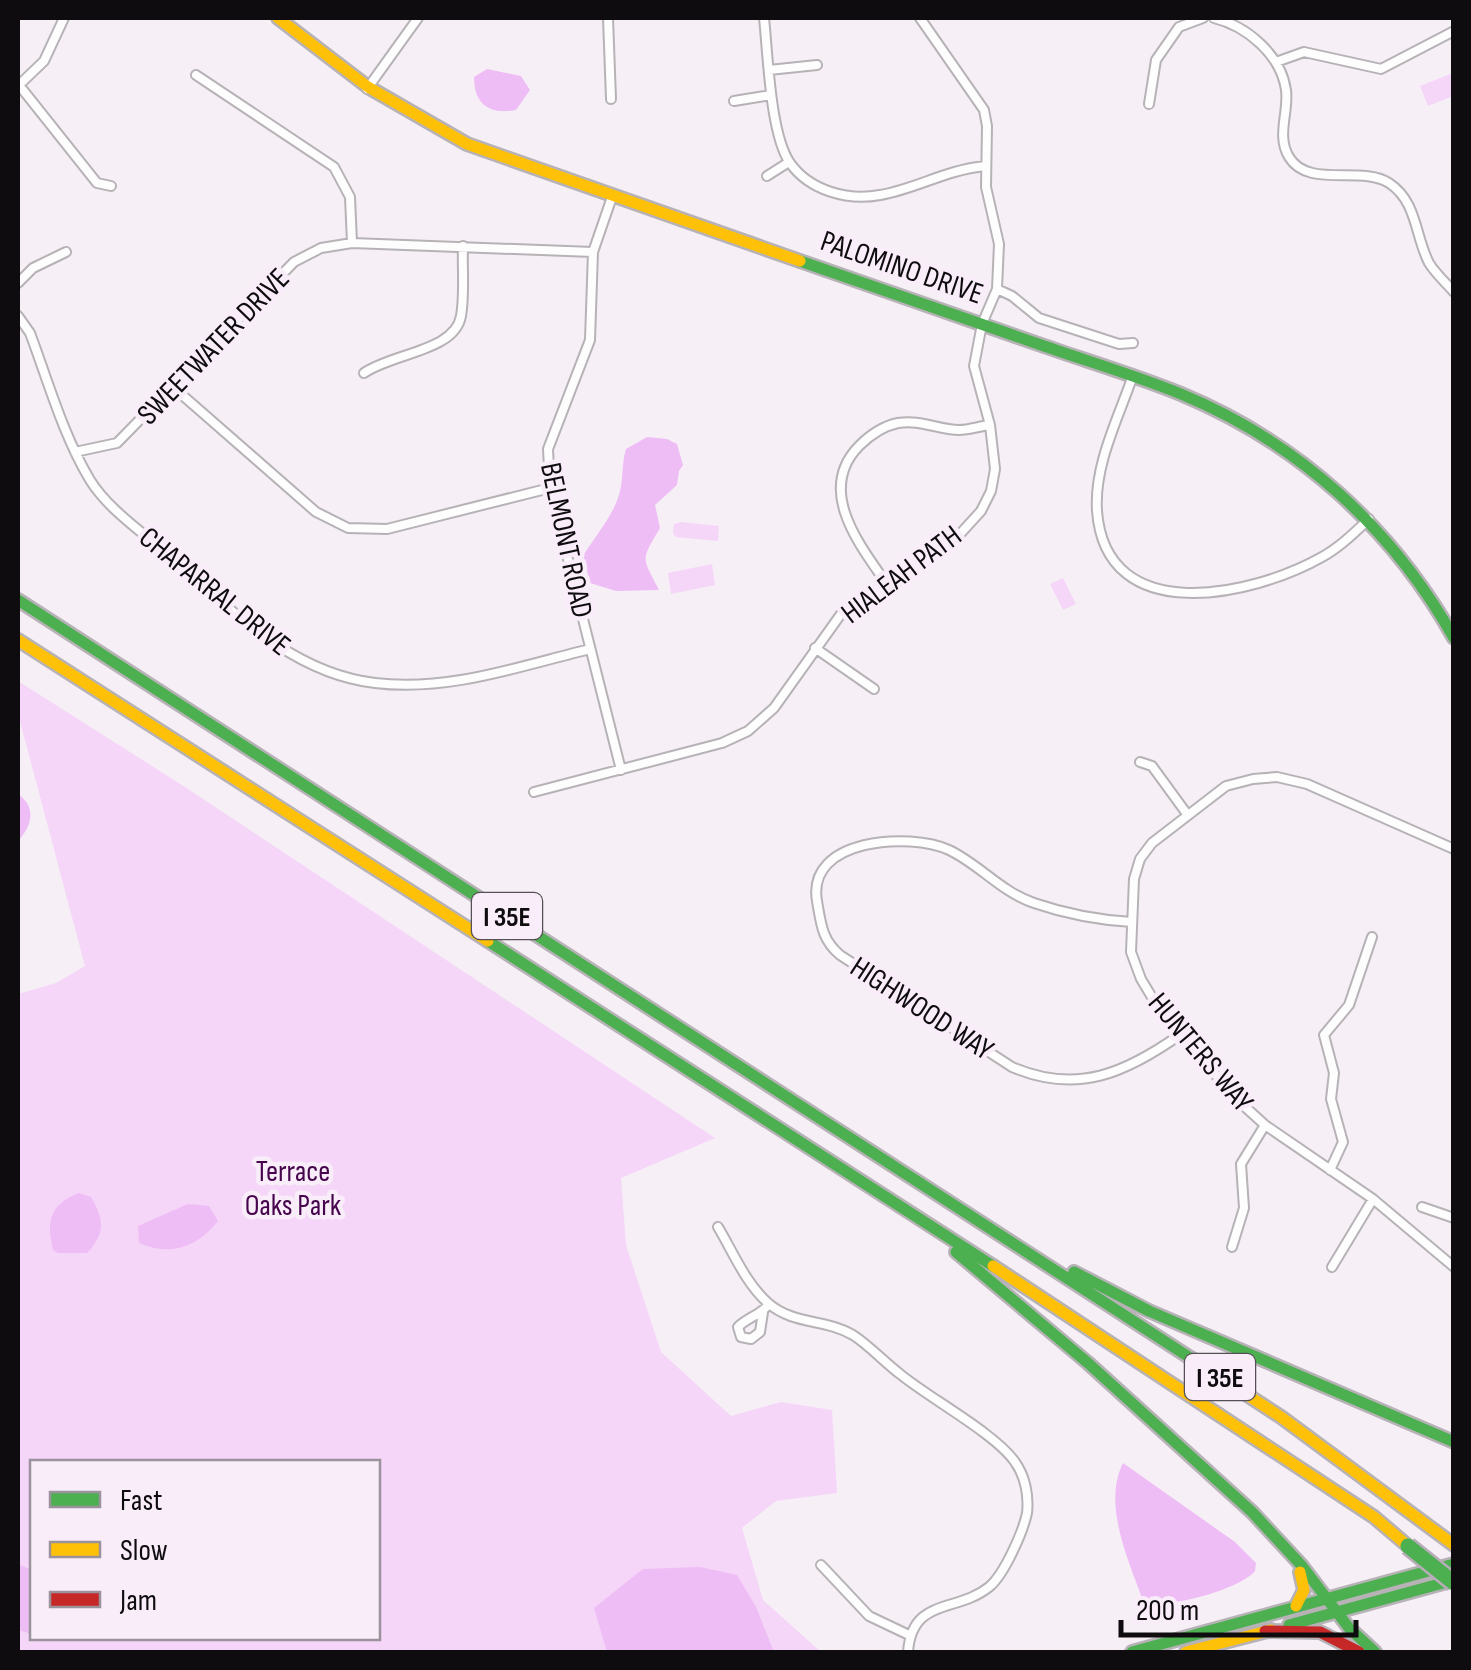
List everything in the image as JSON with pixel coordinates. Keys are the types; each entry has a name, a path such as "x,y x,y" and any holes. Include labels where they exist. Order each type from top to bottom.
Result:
{"main road":[{"name":"PALOMINO DRIVE","path":"278,18 366,89 468,144 1181,394 1269,438 1306,463 1370,519 1451,628"},
{"name":"I 35E","path":"18,600 1281,1417 1454,1545"},
{"name":"I 35E","path":"18,640 1374,1517 1454,1581"},
{"path":"911,1214 1088,1362 1268,1530 1374,1652"},
{"path":"998,1232 1149,1310 1454,1442"},
{"path":"1268,1530 1305,1581 1296,1606"},
{"path":"1132,1652 1170,1647 1296,1606 1454,1564"},
{"path":"1186,1652 1454,1581"},
{"path":"1265,1632 1274,1636 1310,1630 1338,1638 1359,1652"}],"street":[{"path":"64,18 44,61 18,86 97,183 110,186"},
{"path":"366,89 418,18"},
{"path":"608,18 611,99"},
{"path":"764,18 771,95 789,162 820,188 858,198 885,195 956,169 985,166"},
{"path":"920,18 984,110 985,166 1000,244 997,290 1012,296 1040,318 1120,344 1133,343"},
{"path":"1149,104 1156,60 1179,28 1203,18"},
{"path":"1214,18 1260,43 1276,62 1286,90 1282,138 1297,167 1310,172 1378,177 1391,184 1411,209 1430,263 1454,292"},
{"path":"1276,62 1304,52 1381,70 1454,31"},
{"path":"770,70 817,64"},
{"path":"196,76 334,167 350,197 352,243"},
{"path":"734,101 771,95"},
{"path":"767,176 789,162"},
{"name":"BELMONT ROAD","path":"612,197 593,252 590,340 548,449 550,488 621,770"},
{"name":"SWEETWATER DRIVE","path":"76,452 117,443 294,262 320,248 352,243 593,252"},
{"path":"364,374 403,354 439,345 455,334 461,317 463,246"},
{"path":"18,283 33,268 66,252"},
{"name":"HIALEAH PATH","path":"534,792 722,743 748,731 774,708 841,614 960,534 980,511 995,469 990,424 974,366 982,324 997,290"},
{"name":"CHAPARRAL DRIVE","path":"18,316 30,332 76,452 92,483 115,509 260,634 292,655 323,670 373,683 429,685 590,648"},
{"path":"1132,378 1102,465 1097,507 1108,549 1120,567 1138,580 1181,594 1225,591 1280,576 1320,558 1370,519"},
{"path":"172,387 316,512 348,528 388,529 550,488"},
{"path":"886,583 850,530 843,511 841,482 852,454 872,434 897,423 920,422 958,430 990,424"},
{"path":"815,648 874,689"},
{"path":"1140,762 1152,766 1187,814"},
{"name":"HUNTERS WAY","path":"1454,849 1307,784 1277,778 1252,779 1226,786 1152,843 1140,859 1134,879 1132,922 1132,952 1140,979 1233,1096 1265,1125 1372,1199 1454,1266"},
{"name":"HIGHWOOD WAY","path":"1132,922 1094,919 1030,902 952,850 930,843 853,846 840,852 819,875 815,891 822,934 840,956 1012,1067 1038,1078 1066,1082 1095,1077 1148,1058 1181,1034"},
{"path":"1330,1170 1343,1142 1331,1099 1334,1073 1324,1035 1349,1005 1372,937"},
{"path":"1232,1247 1244,1208 1241,1164 1265,1125"},
{"path":"1332,1267 1372,1199"},
{"path":"1422,1206 1454,1218"},
{"path":"718,1227 755,1289 769,1304 791,1318 833,1326 853,1336 901,1376 1002,1448 1022,1474 1027,1494 1026,1515 1002,1574 978,1594 927,1612 909,1635 908,1652"},
{"path":"763,1312 769,1304"},
{"path":"821,1565 869,1616 909,1635"}],"green space":[{"path":"1453,73 1453,96 1428,106 1420,86"},
{"path":"674,524 719,526 718,541 676,537"},
{"path":"712,564 715,585 671,594 668,573"},
{"path":"1063,578 1076,604 1063,610 1050,584"},
{"name":"Terrace Oaks Park","path":"18,681 715,1138 621,1178 626,1245 661,1352 731,1416 781,1402 832,1410 837,1493 776,1501 742,1528 763,1600 821,1652 18,1652 18,994 56,983 85,966 18,714"}],"shaded area":[{"path":"487,69 521,76 530,90 516,110 498,111 480,101 474,77"},
{"path":"647,437 677,444 683,465 677,485 655,505 660,528 646,559 659,590 616,591 590,583 583,556 618,498 626,449"},
{"path":"18,794 28,805 30,817 18,841"},
{"path":"79,1193 91,1197 100,1219 100,1232 87,1253 58,1253 51,1240 52,1215 69,1197"},
{"path":"188,1204 209,1206 218,1221 183,1247 162,1249 139,1243 138,1226"},
{"path":"1123,1463 1235,1542 1256,1563 1255,1571 1234,1585 1201,1596 1168,1603 1143,1601 1116,1515 1117,1479"},
{"path":"18,1564 30,1569 30,1633 18,1630"},
{"path":"700,1567 737,1575 756,1607 774,1652 607,1652 594,1608 643,1569"}],"traffic: fast":[{"path":"800,261 1164,387 1265,437 1339,493 1371,525 1402,560 1454,638"},
{"path":"18,600 1192,1359"},
{"path":"488,941 993,1266"},
{"path":"956,1252 1088,1363 1252,1512 1302,1566 1349,1628 1375,1652"},
{"path":"1074,1272 1149,1311 1454,1442"},
{"path":"1408,1546 1454,1583"},
{"path":"1132,1652 1454,1564"},
{"path":"1289,1625 1454,1580"}],"traffic: slow":[{"path":"278,18 368,87 467,144 800,261"},
{"path":"18,640 488,941"},
{"path":"993,1266 1374,1517 1408,1546"},
{"path":"1192,1359 1281,1417 1454,1545"},
{"path":"1296,1606 1304,1590 1300,1572"},
{"path":"1186,1652 1271,1630"}],"traffic: jam":[{"path":"1265,1631 1320,1632 1359,1652"}]}
